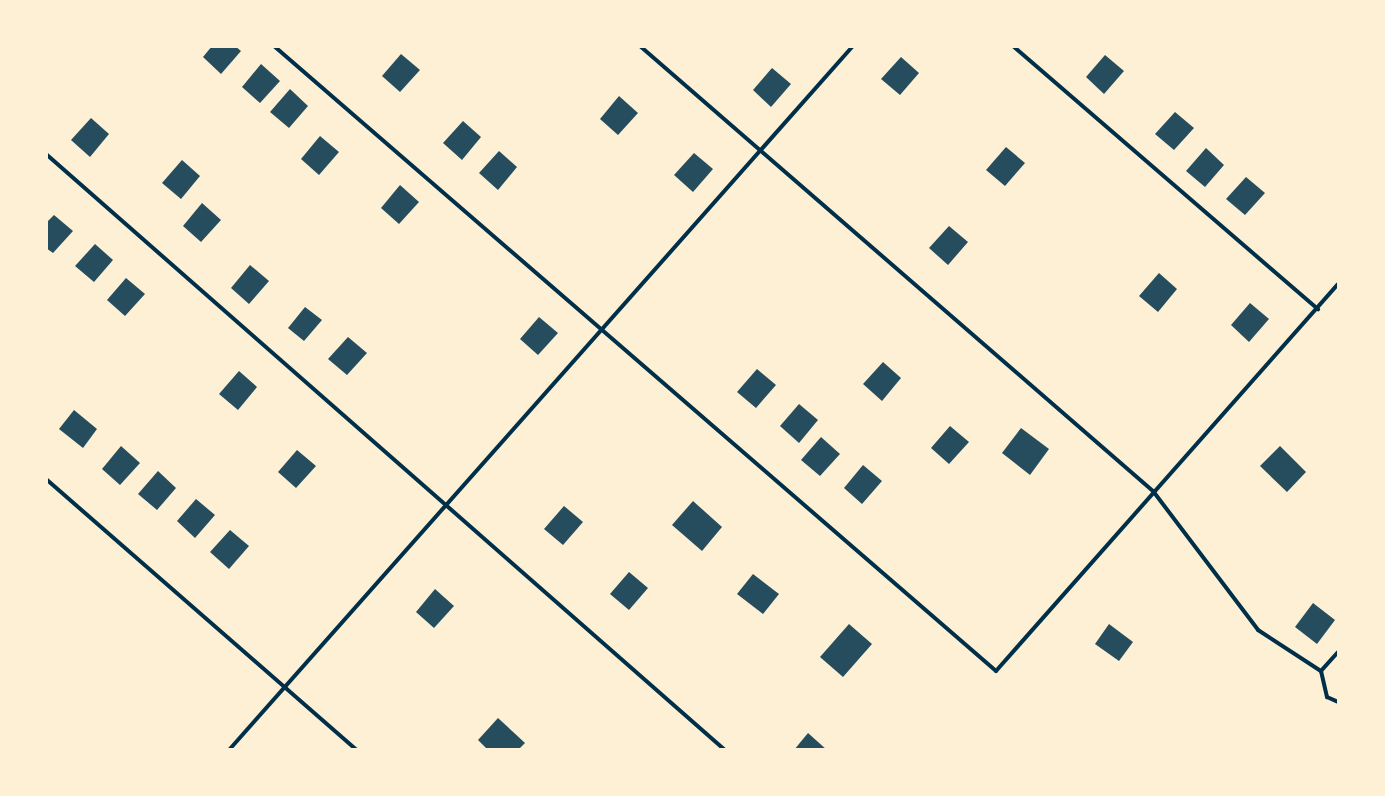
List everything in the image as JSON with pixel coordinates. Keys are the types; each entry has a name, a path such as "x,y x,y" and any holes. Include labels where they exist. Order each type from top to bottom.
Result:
{"lane":[{"path":"274,46 996,671 1338,284"},
{"path":"640,46 761,148 1154,491 1258,630 1321,671 1327,697 1338,702"},
{"path":"229,750 450,506 604,332 761,148 853,46"},
{"path":"1013,46 1318,309"},
{"path":"46,154 450,506 725,750"},
{"path":"46,479 357,750"},
{"path":"1321,671 1338,652"}],"building":[{"path":"212,46 235,46 241,51 221,74 203,57"},
{"path":"401,54 420,70 400,92 382,76"},
{"path":"1105,55 1124,71 1104,94 1086,77"},
{"path":"901,57 919,73 900,95 881,79"},
{"path":"261,64 280,81 260,103 242,87"},
{"path":"772,68 791,84 771,107 753,90"},
{"path":"290,89 308,106 289,128 270,112"},
{"path":"619,96 638,113 618,135 600,119"},
{"path":"1175,112 1194,128 1174,150 1155,134"},
{"path":"91,118 109,134 90,157 71,140"},
{"path":"463,121 481,137 462,160 443,143"},
{"path":"320,136 339,152 319,175 301,159"},
{"path":"1006,147 1025,163 1005,186 986,170"},
{"path":"1206,148 1224,165 1205,187 1186,171"},
{"path":"499,151 517,167 498,190 479,173"},
{"path":"694,153 713,169 693,192 674,175"},
{"path":"182,160 200,176 181,199 162,183"},
{"path":"1246,177 1265,193 1245,215 1226,199"},
{"path":"400,185 419,202 399,224 381,208"},
{"path":"202,203 221,220 201,242 183,226"},
{"path":"54,215 73,231 53,253 46,248 46,223"},
{"path":"949,226 968,242 948,265 929,248"},
{"path":"95,244 113,260 94,282 75,266"},
{"path":"250,265 269,281 249,304 231,288"},
{"path":"1159,273 1177,289 1158,312 1139,296"},
{"path":"126,278 145,294 125,316 107,300"},
{"path":"1250,303 1269,319 1249,342 1231,325"},
{"path":"305,307 322,320 304,341 288,328"},
{"path":"539,317 558,333 538,355 520,339"},
{"path":"348,337 367,353 347,375 328,359"},
{"path":"883,362 901,378 882,401 863,384"},
{"path":"757,369 776,385 756,408 737,392"},
{"path":"239,371 257,387 238,410 219,394"},
{"path":"799,404 818,420 799,443 780,426"},
{"path":"74,410 97,429 83,448 59,429"},
{"path":"950,426 969,442 949,464 931,448"},
{"path":"1021,428 1049,449 1030,475 1002,453"},
{"path":"821,437 840,454 820,476 801,460"},
{"path":"121,446 140,463 120,485 102,469"},
{"path":"1280,446 1306,472 1287,492 1260,466"},
{"path":"297,450 316,466 296,488 278,472"},
{"path":"863,465 882,481 862,504 844,488"},
{"path":"158,471 176,488 157,510 138,494"},
{"path":"196,499 215,515 195,538 177,521"},
{"path":"693,501 722,527 702,551 672,525"},
{"path":"564,506 583,522 563,545 544,529"},
{"path":"230,530 249,546 229,569 210,552"},
{"path":"629,572 648,588 629,610 610,594"},
{"path":"753,574 779,594 763,614 737,594"},
{"path":"435,589 454,606 434,628 416,612"},
{"path":"1313,603 1335,620 1317,644 1295,627"},
{"path":"849,624 872,644 843,677 820,657"},
{"path":"1109,624 1133,642 1119,661 1095,644"},
{"path":"498,718 525,743 518,750 488,750 478,740"},
{"path":"808,733 827,750 794,750"}]}
